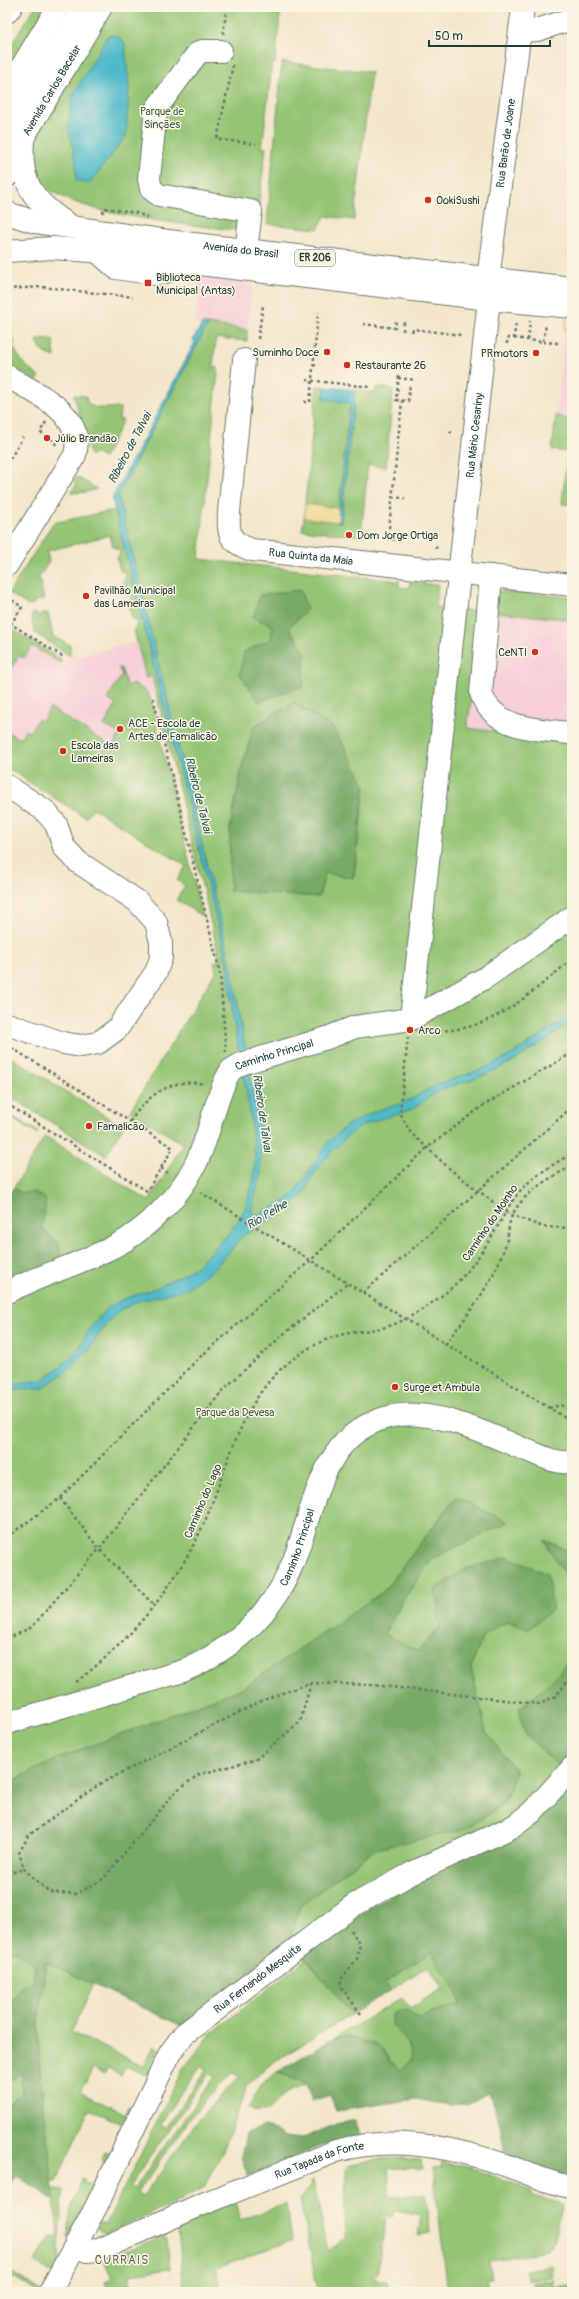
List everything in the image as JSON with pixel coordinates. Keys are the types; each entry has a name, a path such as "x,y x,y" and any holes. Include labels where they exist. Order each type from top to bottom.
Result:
{"street":[{"path":"7,12 10,7"},
{"path":"7,91 58,7"},
{"path":"7,110 72,7"},
{"name":"Avenida Carlos Bacelar","path":"7,176 15,134 84,7"},
{"name":"Avenida Carlos Bacelar","path":"15,134 101,7"},
{"name":"Rua Barão de Joane","path":"489,289 523,7"},
{"path":"520,30 537,30 572,19"},
{"path":"221,51 202,51 197,54 156,109 148,179 152,189 159,195 251,211 246,250"},
{"name":"ER 206","path":"15,134 22,157 26,180 33,194 43,206 70,226"},
{"name":"Avenida do Brasil","path":"7,213 35,222 246,250 489,289 572,307"},
{"name":"Avenida do Brasil","path":"7,251 53,248 489,289 572,288"},
{"name":"Rua Mário Cesariny","path":"411,1019 444,699 461,572 489,289"},
{"name":"Rua Quinta da Maia","path":"244,360 228,530 232,539 239,546 252,550 572,585"},
{"path":"7,376 64,413 74,428 77,446 75,455 7,565"},
{"path":"491,576 481,693 484,703 496,715 516,726 572,733"},
{"path":"7,786 44,810 56,824 64,847 78,862 137,901 156,922 161,942 161,958 156,972 117,1029 98,1043 81,1046 63,1043 7,1024"},
{"name":"Caminho Principal","path":"7,1292 115,1247 157,1214 175,1177 202,1151 221,1089 243,1064 327,1038 355,1027 411,1019 485,978 572,917"},
{"name":"Caminho Principal","path":"7,1723 183,1671 206,1661 241,1636 267,1608 289,1574 298,1554 316,1494 333,1457 341,1446 365,1426 394,1416 411,1415 433,1417 494,1436 553,1461 572,1462"},
{"name":"Rua Fernando Mesquita","path":"50,2292 77,2246 170,2053 184,2034 354,1905 414,1872 514,1826 532,1812 572,1768"},
{"name":"Rua Tapada da Fonte","path":"77,2246 87,2251 99,2250 198,2206 336,2151 355,2146 406,2144 453,2151 492,2161 538,2178 572,2187"}],"path":[{"path":"227,7 221,51 234,59 217,140 256,144"},
{"path":"7,289 41,287 133,297"},
{"path":"127,296 128,292"},
{"path":"258,339 263,305"},
{"path":"304,402 310,402 318,312"},
{"path":"514,338 517,314"},
{"path":"528,340 530,314"},
{"path":"363,324 395,328 396,321"},
{"path":"403,331 404,322"},
{"path":"544,342 546,322"},
{"path":"412,332 413,329 461,335 461,337"},
{"path":"507,344 508,338 558,343"},
{"path":"313,365 320,366"},
{"path":"410,384 408,401 396,400 398,377 416,380"},
{"path":"306,380 371,387"},
{"path":"401,541 388,539 402,401"},
{"path":"7,464 23,437"},
{"path":"392,497 405,498"},
{"path":"7,597 22,607 11,624 65,658"},
{"path":"153,698 220,973 226,1052 243,1064"},
{"path":"411,1019 417,1025 426,1029 441,1030 484,1022 515,1006 572,958"},
{"path":"411,1019 400,1099 400,1114 410,1132 427,1148 505,1212 543,1227 572,1228"},
{"path":"7,1045 173,1148 147,1191 7,1104"},
{"path":"7,1537 60,1498 199,1358 310,1261 427,1148 481,1107 572,1053"},
{"path":"130,1122 150,1097 178,1083 195,1082 221,1089"},
{"path":"363,1294 477,1190 572,1107"},
{"name":"Caminho do Moinho","path":"405,1319 445,1293 463,1277 484,1250 505,1212 522,1189 572,1153"},
{"path":"445,1344 463,1322 488,1284 506,1243 512,1216 526,1197 550,1178 572,1166"},
{"path":"161,1168 572,1422"},
{"path":"7,1639 32,1627 99,1548 223,1390 285,1333 347,1284"},
{"name":"Caminho do Lago","path":"74,1683 100,1664 155,1606 178,1574 191,1551 248,1416 263,1390 276,1374 292,1360 311,1348 337,1336 389,1326 405,1319"},
{"path":"549,1408 561,1405 572,1412"},
{"path":"60,1498 99,1548 155,1606"},
{"path":"311,1683 300,1722 255,1760 200,1774 177,1790 103,1879 77,1894 49,1892 24,1869 19,1853 29,1834 98,1785 263,1700 311,1683 373,1685 540,1704 556,1696 572,1675"},
{"path":"7,1737 12,1747 7,1749"},
{"path":"7,1874 24,1869"},
{"path":"348,1925 360,1944 356,1959 341,1979 341,1987 361,2014"}],"shaded area":[{"path":"201,276 253,283 247,330 195,323"},
{"path":"566,320 572,321 572,421 556,415"},
{"path":"572,597 572,850 438,895 476,604 496,606"},
{"name":"Escola das Lameiras","path":"7,631 64,666 72,653 73,657 137,642 146,677 152,676 156,695 150,697 191,869 7,756"}],"green space":[{"path":"35,7 48,7 7,74 7,47 9,48"},
{"name":"Parque de Sinçães","path":"109,7 281,7 275,64 272,63 262,148 266,148 255,232 144,219 113,213 61,196 45,185 40,179 35,166 33,152 37,131"},
{"path":"282,62 371,72 354,220 325,216 318,229 267,224"},
{"path":"7,321 15,344 12,345 23,363 39,377 37,381 7,363"},
{"name":"Parque da Devesa","path":"208,324 247,330 247,341 216,338 213,367 218,368 218,372 199,559 399,581 399,587 409,588 410,582 438,585 436,607 475,611 476,604 483,605 475,695 471,701 467,728 572,740 572,1553 545,1540 563,1572 572,1574 572,1656 552,1681 519,1709 562,1769 521,1811 286,1947 300,1906 375,1849 465,1829 516,1771 486,1732 471,1668 483,1635 508,1621 553,1609 435,1589 440,1626 418,1651 384,1634 403,1600 433,1558 507,1522 456,1497 384,1591 243,1688 59,1758 7,1784 7,1199 45,1136 149,1201 183,1144 130,1111 216,971 214,962 220,960 152,676 146,678 134,630 138,622 132,618 129,606 132,598 126,594 123,582 127,575 120,570 117,559 121,551 113,547 110,535 47,551 49,562 39,577 44,599 33,602 34,604 28,606 9,593 53,523 115,510 228,967 231,966 118,495","holes":["307,609 289,628 305,652 244,652 271,640 273,626","269,719 365,785 354,877 325,873 319,897 230,891 230,829 242,767 254,726"]},
{"path":"53,339 55,357 44,353 36,340"},
{"path":"317,386 325,387 324,399 350,402 339,508 305,504"},
{"path":"376,387 393,389 386,467 368,465 361,536 302,530 304,518 341,522 355,390 375,393"},
{"path":"74,395 86,396 87,402 95,408 120,408 119,420 123,420 104,458 96,454 90,455"},
{"path":"556,415 572,421 572,505 562,504 567,452 552,450"},
{"path":"77,477 97,489 87,492 71,493 76,485 74,481"},
{"path":"300,590 307,609 289,628 305,652 303,686 259,702 240,674 244,652 271,639 273,626 253,617 260,595"},
{"path":"497,591 572,597 572,620 497,612"},
{"path":"36,613 37,615 48,613 53,637 70,645 70,656 35,633 31,615"},
{"path":"7,626 62,660 60,663 32,646 24,658 19,656 11,668 7,666"},
{"name":"Escola das Lameiras","path":"118,668 121,668 127,686 134,684 147,692 150,697 202,916 176,900 185,886 177,880 186,866 93,808 86,818 7,768 7,732 20,739 25,730 29,732 38,719 42,721 50,708 112,747 120,734 104,725 116,705 107,699 122,675"},
{"path":"295,702 334,728 365,785 353,878 325,873 319,897 230,891 230,829 242,767 254,726"},
{"path":"7,1055 123,1127 106,1156 7,1095"},
{"path":"7,1113 38,1132 37,1134 7,1116"},
{"path":"13,1188 22,1193 33,1192 46,1199 42,1229 58,1242 62,1262 7,1285 7,1199"},
{"path":"456,1497 508,1522 433,1558 403,1600 384,1634 418,1651 440,1626 435,1589 465,1569 508,1557 547,1574 553,1609 528,1630 508,1621 483,1635 471,1668 486,1732 516,1771 504,1804 465,1829 375,1849 300,1906 286,1947 182,2026 46,1962 38,2023 40,2074 54,2196 52,2199 16,2175 7,2189 7,2106 22,2092 22,2073 7,2082 7,2039 18,2022 11,2001 24,1984 33,1983 35,1965 14,1950 7,1952 7,1784 59,1758 243,1688 384,1591"},
{"path":"544,1540 572,1553 572,1574 563,1572"},
{"path":"572,1656 572,1757 562,1769 525,1734 519,1709 552,1681"},
{"path":"572,1780 572,2179 505,2156 500,2124 489,2093 467,2104 448,2105 416,2099 336,2111 330,2095 312,2101 306,2084 277,2072 334,2038 348,2037 377,2045 393,2064 401,2070 412,2060 408,2045 392,2023 392,2015 404,2010 418,2018 460,2004 455,1988 431,1952 385,1983 389,1991 352,2014 300,1952"},
{"path":"14,1950 35,1964 32,1982 22,2015 7,2039 7,1952"},
{"path":"431,1951 455,1988 460,2005 418,2018 404,2010 392,2023 408,2045 412,2060 401,2070 377,2045 373,2043 356,2038 334,2038 402,1998 410,2009 442,1988 428,1966 389,1991 385,1983"},
{"path":"306,1959 352,2014 272,2063 248,2084 223,2151 204,2187 162,2209 105,2234 98,2229 99,2221 106,2224 183,2069 212,2033","holes":["201,2065 207,2069 166,2128 160,2124","234,2071 239,2078 206,2110 142,2197 137,2193 200,2105","209,2073 214,2077 134,2189 129,2187"]},
{"path":"46,1962 93,1984 71,2032 144,2066 154,2046 159,2049 146,2076 126,2066 121,2075 108,2068 104,2074 93,2068 80,2092 125,2114 129,2106 135,2111 127,2126 89,2109 56,2182 52,2182 40,2074 38,2023"},
{"path":"277,2072 306,2084 288,2091 268,2111 252,2110 249,2107 261,2085"},
{"path":"22,2073 22,2092 7,2106 7,2082"},
{"path":"355,2120 362,2138 318,2147 248,2176 241,2156 246,2133 264,2127 275,2130 286,2137 301,2139 336,2124"},
{"path":"112,2147 115,2150 68,2238 69,2220 82,2178 85,2179 83,2182 92,2186 105,2162 101,2160 104,2151 110,2153"},
{"path":"400,2158 421,2160 422,2169 416,2170 415,2167 388,2169 390,2197 426,2193 430,2233 418,2235 421,2215 394,2210 392,2217 382,2214 382,2217 386,2218 377,2274 374,2273 373,2276 376,2277 376,2279 387,2281 389,2292 305,2292 317,2287 300,2199 303,2197 313,2180 328,2251 345,2237 346,2170 348,2166 375,2159"},
{"path":"442,2162 471,2168 531,2190 533,2196 563,2204 551,2248 547,2251 489,2260 492,2279 486,2279 488,2286 482,2287 483,2292 448,2292 433,2168 443,2167"},
{"path":"53,2189 64,2190 59,2236 60,2260 53,2273 34,2262 50,2237 58,2236"},
{"path":"235,2202 240,2220 286,2204 292,2240 215,2269 222,2291 184,2292 178,2231 187,2223"},
{"path":"160,2237 167,2240 170,2269 130,2274 132,2292 108,2292 105,2281 112,2278 104,2260"},
{"path":"551,2266 552,2277 528,2281 526,2270"},
{"path":"7,2269 42,2292 38,2292 15,2278 7,2280"},
{"path":"554,2280 554,2287 572,2285 572,2292 534,2292 533,2283"}],"sand":[{"path":"566,320 572,321 572,331 564,330"},
{"path":"305,504 339,508 338,522 304,518"}],"water":[{"path":"108,35 117,36 125,43 129,88 126,136 89,184 76,180 76,163 68,126 73,95"},
{"name":"Rio Pelhe","path":"202,324 208,324 118,495 231,966 259,1127 261,1176 251,1211 257,1215 286,1201 296,1190 329,1141 346,1126 378,1110 404,1103 438,1084 483,1069 513,1054 563,1021 572,1013 572,1022 516,1060 485,1075 438,1091 411,1110 363,1125 350,1134 334,1149 316,1170 303,1195 291,1207 241,1237 212,1270 186,1289 139,1301 122,1309 111,1318 84,1356 65,1373 41,1389 15,1390 7,1396 7,1388 11,1385 42,1380 77,1352 89,1330 106,1309 121,1300 154,1289 196,1267 231,1231 245,1209 254,1179 255,1155 249,1107 233,1018 228,967 112,498 195,342 193,340"},
{"path":"325,387 355,390 341,522 338,522 350,403 324,399"}],"place":[{"name":"OokiSushi","path":"428,200"},
{"name":"Biblioteca Municipal (Antas)","path":"148,283"},
{"name":"Suminho Doce","path":"327,352"},
{"name":"PRmotors","path":"536,353"},
{"name":"Restaurante 26","path":"347,365"},
{"name":"Júlio Brandão","path":"47,438"},
{"name":"Dom Jorge Ortiga","path":"349,535"},
{"name":"Pavilhão Municipal das Lameiras","path":"86,596"},
{"name":"CeNTI","path":"535,652"},
{"name":"ACE - Escola de Artes de Famalicão","path":"120,729"},
{"name":"Escola das Lameiras","path":"63,751"},
{"name":"Arco","path":"410,1030"},
{"name":"Famalicão","path":"89,1126"},
{"name":"Surge et Ambula","path":"395,1387"}],"district":[{"name":"CURRAIS","path":"122,2260"}],"water label":[{"name":"Ribeiro de Talvai","path":"130,448"},
{"name":"Ribeiro de Talvai","path":"198,795"},
{"name":"Ribeiro de Talvai","path":"262,1113"}]}
